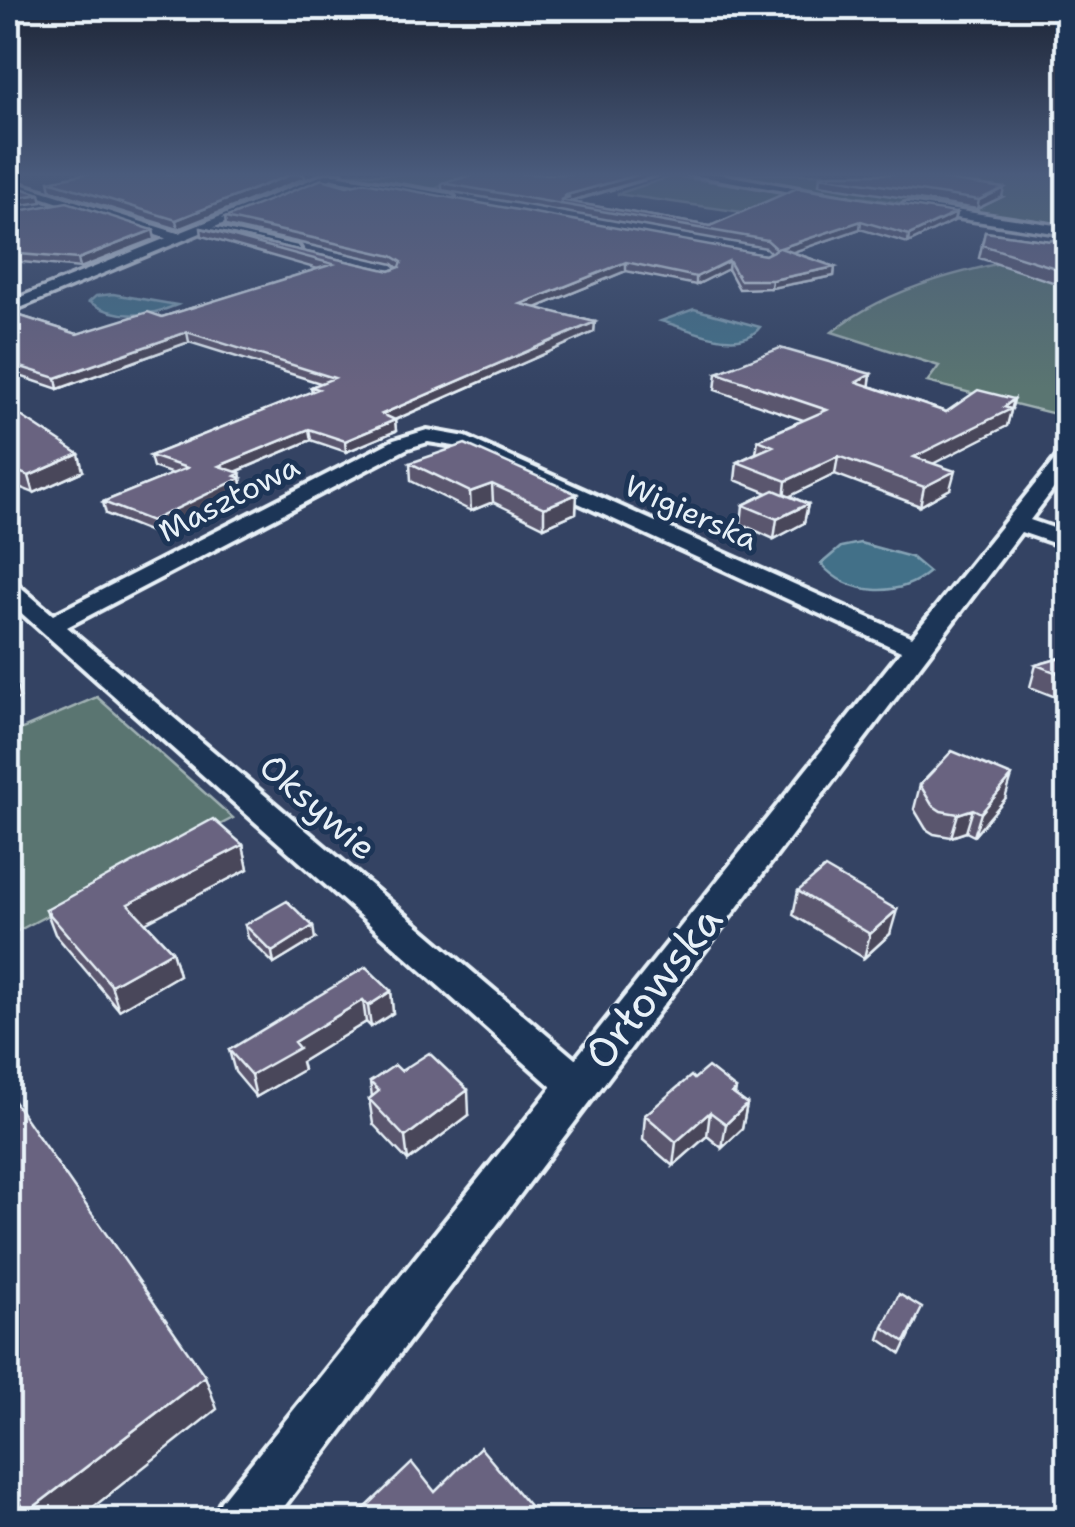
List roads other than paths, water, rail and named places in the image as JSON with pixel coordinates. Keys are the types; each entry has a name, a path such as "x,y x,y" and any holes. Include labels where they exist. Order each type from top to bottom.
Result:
{"street":[{"path":"8,308 161,245"},
{"path":"276,245 317,255"},
{"name":"Masztowa","path":"50,626 401,444 439,436"},
{"name":"Wigierska","path":"439,436 459,440 917,649"},
{"name":"Orłowska","path":"240,1520 1068,456"},
{"path":"1016,523 1068,542"},
{"name":"Oksywie","path":"8,589 577,1084"}],"water":[{"path":"113,294 177,305 133,315 110,312 89,302 96,296"},
{"path":"694,309 760,327 740,339 727,339 661,321"},
{"path":"860,543 911,557 929,572 903,586 874,590 845,582 821,564 841,547"}]}
